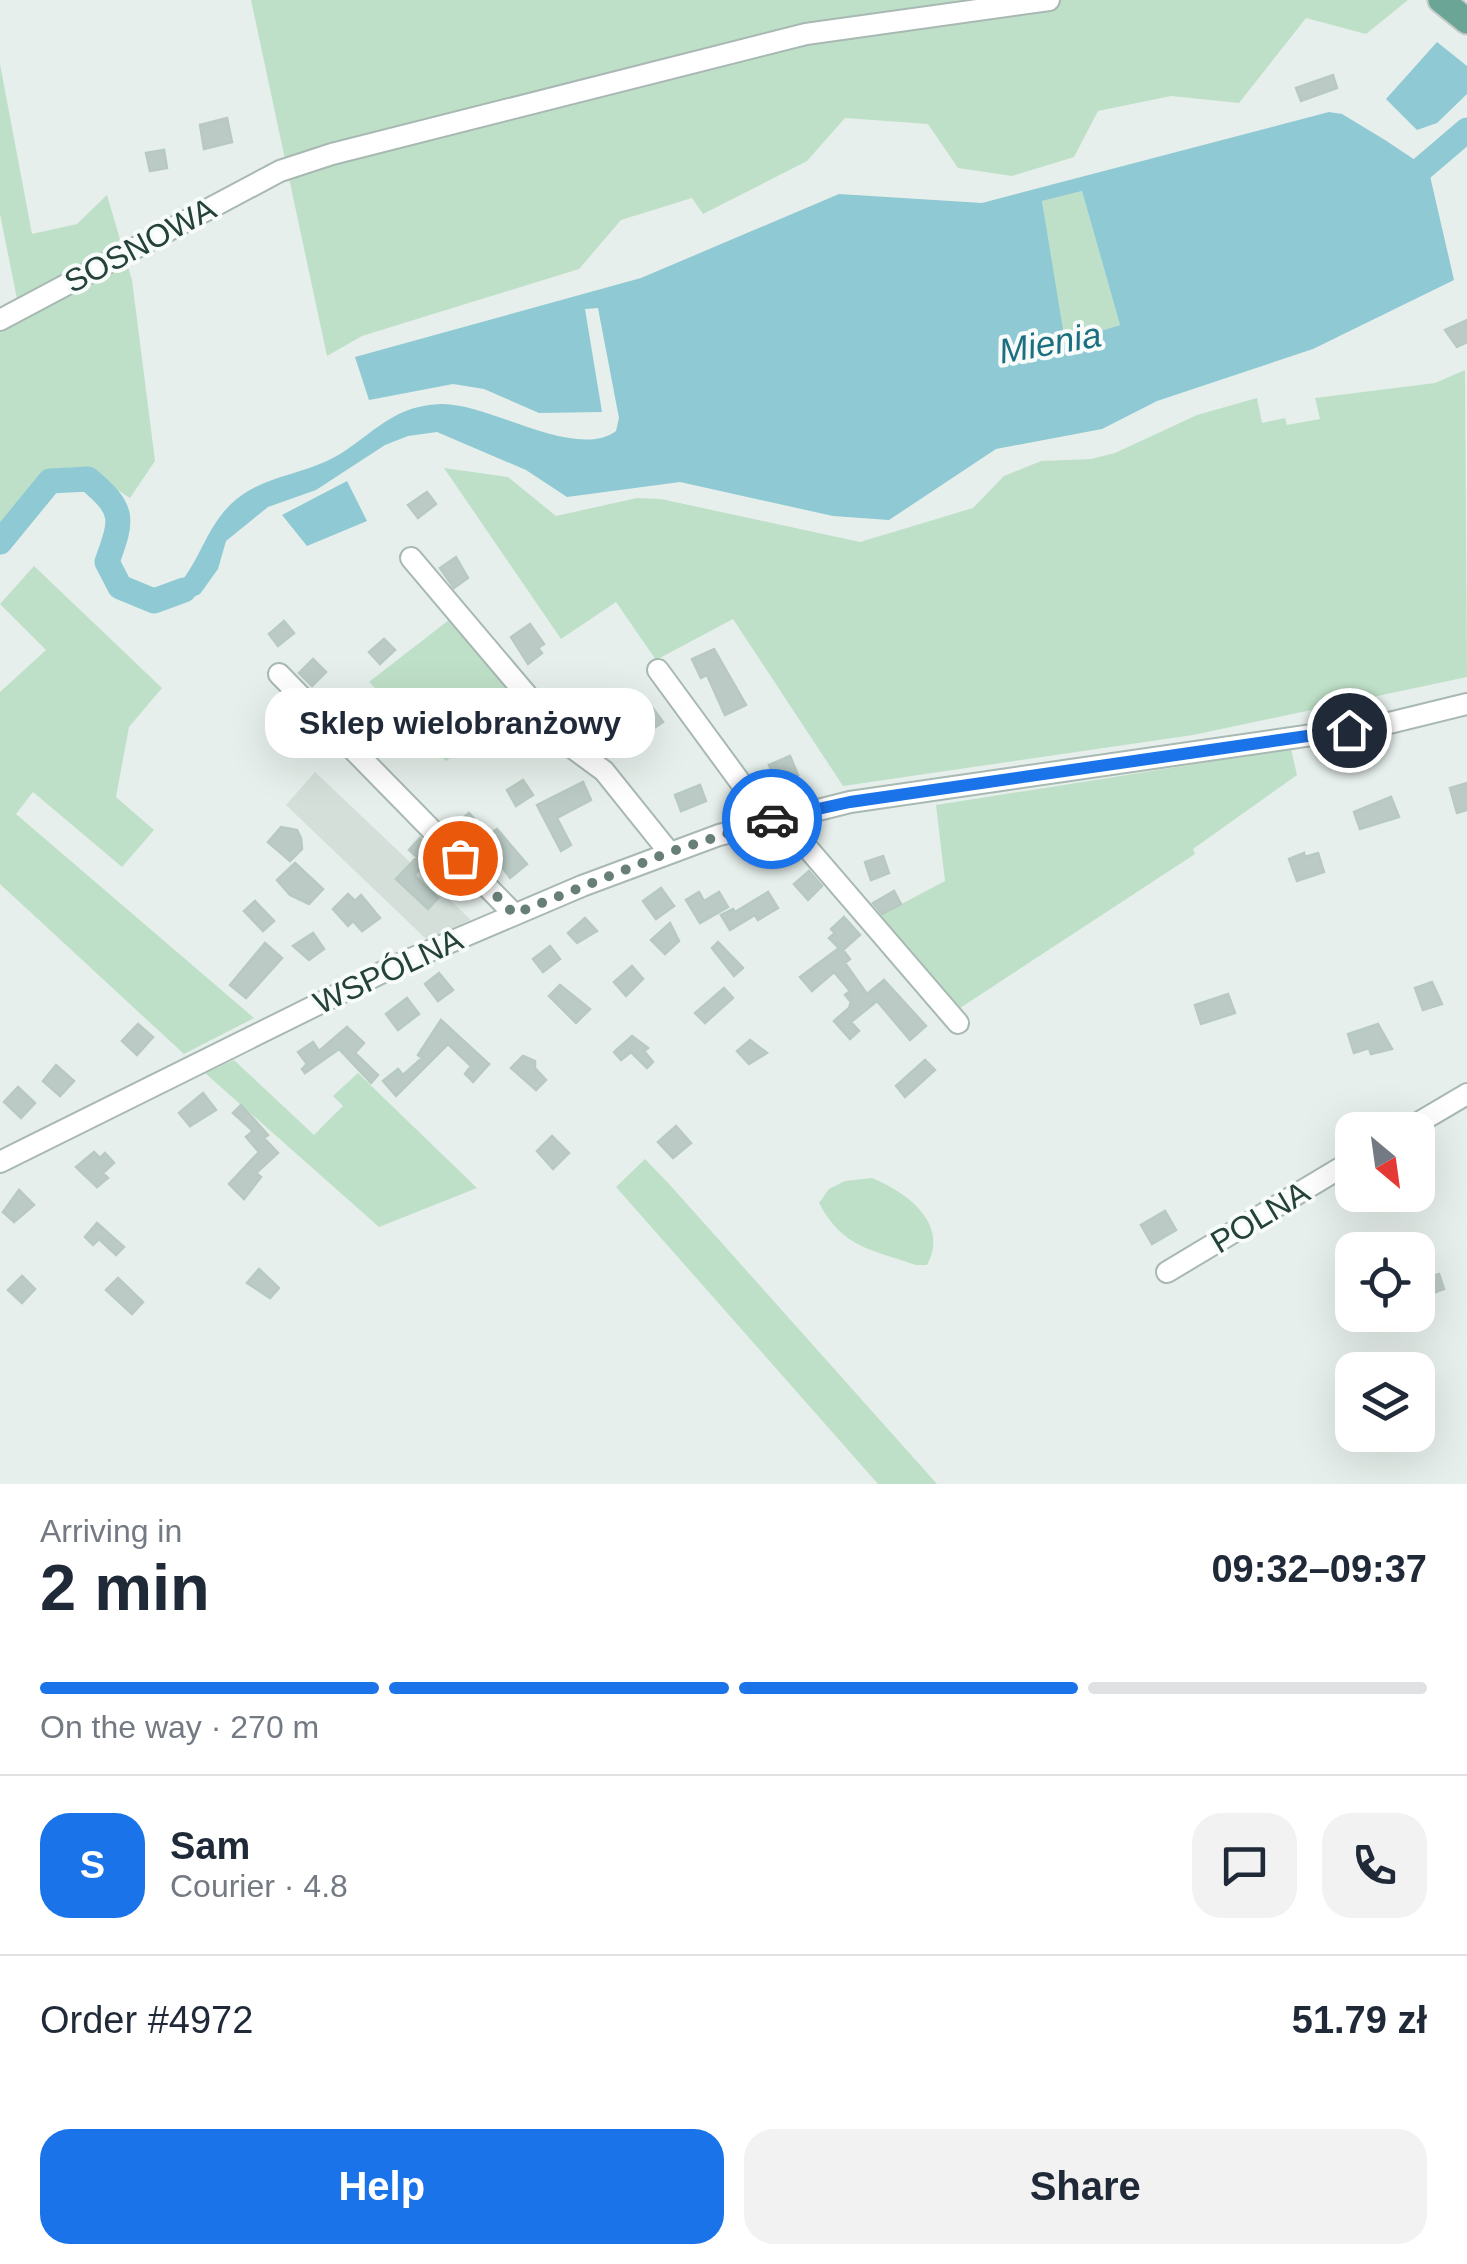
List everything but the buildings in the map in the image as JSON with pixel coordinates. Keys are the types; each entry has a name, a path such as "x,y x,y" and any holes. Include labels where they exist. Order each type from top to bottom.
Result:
{"street":[{"name":"SOSNOWA","path":"0,320 280,171 806,34 1049,0"},
{"path":"411,558 570,746 604,771 670,852"},
{"path":"658,670 774,818 958,1022"},
{"path":"279,674 514,914"},
{"name":"WSPÓLNA","path":"0,1162 385,970 670,852 774,818 850,802 1380,725 1467,704"},
{"path":"1435,1113 1467,1094"},
{"name":"POLNA","path":"1167,1272 1335,1172"}],"shaded area":[{"path":"315,772 471,920 428,940 423,936 286,805"}],"green space":[{"path":"251,0 1408,0 1366,34 1306,18 1239,103 1171,96 1098,111 1074,157 1012,176 958,168 928,124 845,118 807,161 703,214 692,198 621,220 579,269 362,336 327,356"},
{"path":"0,64 32,234 77,224 107,195 132,280 155,461 130,498 82,467 49,469 0,524 0,332 21,319 0,214"},
{"path":"1082,191 1120,325 1064,343 1042,201"},
{"path":"1465,370 1467,677 1193,735 843,786 733,619 656,660 616,602 561,639 444,468 508,477 556,516 637,498 661,499 860,542 973,508 1004,476 1041,461 1091,459 1115,453 1197,415 1257,398 1262,423 1285,418 1287,425 1320,419 1315,398 1435,383"},
{"path":"34,566 162,688 129,727 116,797 154,830 122,867 33,792 16,814 254,1018 184,1054 0,884 0,692 46,650 0,604"},
{"path":"454,616 525,701 446,761 369,682"},
{"path":"1291,749 1297,775 1193,849 1195,854 954,1012 875,918 945,881 936,805"},
{"path":"234,1060 314,1135 343,1106 333,1096 358,1073 477,1188 379,1227 205,1073"},
{"path":"645,1159 937,1484 878,1484 616,1187"},
{"path":"872,1178 910,1201 929,1223 933,1250 927,1265 916,1265 859,1245 838,1229 819,1203 829,1189 845,1181"}],"water":[{"path":"1437,42 1467,66 1467,94 1437,123 1417,130 1386,99"},
{"path":"1329,112 1342,114 1418,162 1430,176 1454,280 1313,349 1157,401 1102,429 996,449 889,520 833,516 680,482 567,497 526,470 437,432 408,436 385,445 316,490 268,507 226,541 218,569 200,594 172,607 148,608 163,587 177,587 215,523 242,495 327,461 406,411 441,404 461,406 578,439 599,438 616,431 619,418 598,308 585,309 602,412 539,413 484,389 453,384 369,400 355,357 641,278 839,194 982,203","holes":["1082,191 1120,325 1065,342 1042,201"]},
{"path":"347,481 367,521 307,546 282,515"}],"waterway":[{"name":"Mienia","path":"1399,188 1467,130"},
{"path":"0,542 50,481 88,479 109,499 117,516 116,535 107,562 120,587 154,601 184,590"}],"way so far":[{"path":"460,858 514,914 670,852 772,819"}],"place":[{"name":"Sklep wielobranżowy","path":"460,858"}],"route":[{"path":"772,819 850,802 1349,730"}]}
